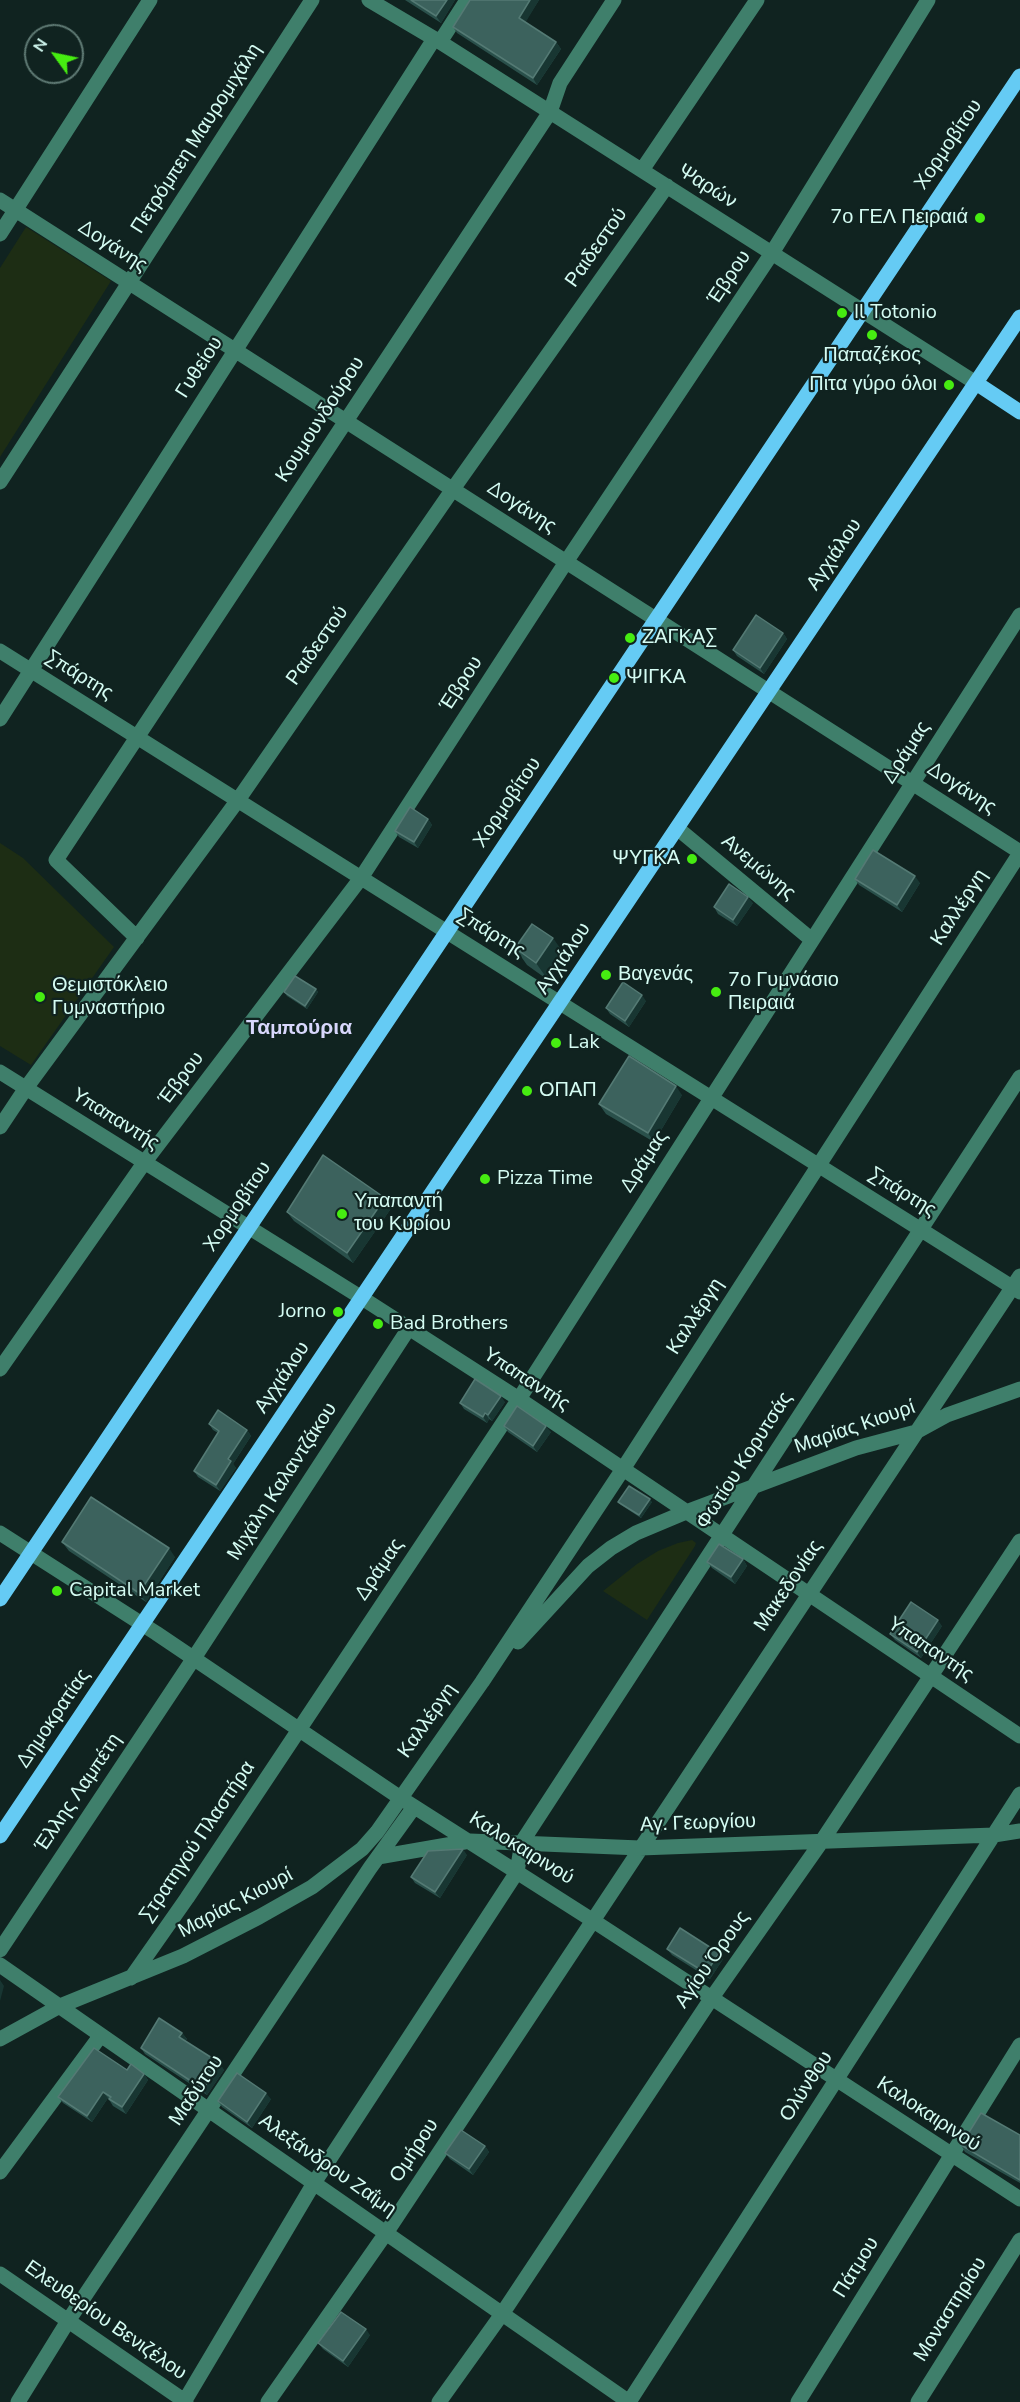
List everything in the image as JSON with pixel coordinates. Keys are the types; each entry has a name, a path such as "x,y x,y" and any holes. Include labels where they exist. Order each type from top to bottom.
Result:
{"main road":[{"name":"Χορμοβίτου","path":"0,1599 1020,76"},
{"name":"Αγχιάλου","path":"143,1625 1020,316"},
{"name":"Ψαρών","path":"975,383 1020,412"},
{"name":"Δημοκρατίας","path":"0,1836 143,1625"}],"street":[{"path":"0,234 150,0"},
{"name":"Πετρόμπεη Μαυρομιχάλη","path":"0,482 312,0"},
{"name":"Ψαρών","path":"369,0 642,170 975,383"},
{"name":"Γυθείου","path":"0,719 437,41 467,0"},
{"name":"Κουμουνδούρου","path":"136,938 56,860 550,112 560,83 614,0"},
{"path":"642,170 757,0"},
{"name":"Έβρου","path":"0,1369 144,1163 361,878 566,562 772,253 928,0"},
{"name":"Ραιδεστού","path":"0,1127 26,1088 238,800 453,489 667,186"},
{"name":"Δογάνης","path":"0,200 1020,852"},
{"name":"Δράμας","path":"299,1729 519,1399 1020,615"},
{"name":"Σπάρτης","path":"0,651 921,1229 1018,1285"},
{"name":"Ανεμώνης","path":"677,828 812,940"},
{"name":"Καλλέργη","path":"399,1797 482,1682 623,1469 1020,852"},
{"name":"Υπαπαντής","path":"0,1072 519,1399 1020,1736"},
{"name":"Φωτίου Κορυτσάς","path":"517,1872 522,1842 1020,1077"},
{"name":"Μακεδονίας","path":"592,1920 916,1432 1018,1285"},
{"name":"Μιχάλη Καλαντζάκου","path":"194,1658 408,1328"},
{"name":"Μαρίας Κιουρί","path":"482,1682 588,1566 610,1548 636,1533 856,1448 916,1432 947,1415 1020,1389"},
{"name":"Καλοκαιρινού","path":"0,1533 194,1658 414,1807 470,1841 1020,2199"},
{"name":"Αγίου Όρους","path":"439,2402 502,2314 711,1999 822,1841 1020,1541"},
{"name":"Έλλης Λαμπέτη","path":"0,1950 194,1658"},
{"name":"Στρατηγού Πλαστήρα","path":"131,1978 299,1729"},
{"name":"Ολύνθου","path":"629,2402 1020,1794"},
{"name":"Μαρίας Κιουρί","path":"0,2039 60,2006 183,1956 312,1887 362,1849 377,1832 399,1797"},
{"name":"Μαδύτου","path":"18,2402 68,2321 378,1857 414,1807"},
{"name":"Αγ. Γεωργίου","path":"378,1857 470,1841 640,1848 994,1836 1020,1831"},
{"path":"185,2402 314,2183 517,1872"},
{"name":"Ομήρου","path":"268,2402 386,2233 592,1920"},
{"name":"Αλεξάνδρου Ζαΐμη","path":"0,1965 629,2402"},
{"path":"0,2172 101,2035"},
{"name":"Πάτμου","path":"798,2402 1020,2045"},
{"name":"Μοναστηρίου","path":"918,2402 1020,2240"},
{"name":"Ελευθερίου Βενιζέλου","path":"0,2274 185,2402"}],"green space":[{"path":"26,227 111,281 0,457 0,268"},
{"name":"Θεμιστόκλειο Γυμναστήριο","path":"0,843 23,858 114,947 31,1065 0,1046"},
{"path":"692,1540 696,1543 695,1546 647,1620 603,1591 637,1564 658,1551"}],"building":[{"path":"411,0 447,0 436,16"},
{"path":"470,0 530,0 519,18 556,42 533,78 453,27"},
{"path":"756,615 783,633 760,668 733,650"},
{"path":"410,807 428,819 414,842 395,831"},
{"path":"873,850 915,876 897,905 855,879"},
{"path":"729,884 748,897 733,920 714,907"},
{"path":"532,924 553,938 536,963 515,948"},
{"path":"295,976 316,989 305,1006 284,992"},
{"path":"623,982 642,995 625,1021 606,1008"},
{"path":"629,1056 676,1086 648,1133 599,1104"},
{"name":"Υπαπαντή του Κυρίου","path":"323,1155 385,1198 347,1253 287,1212"},
{"path":"475,1379 501,1396 488,1415 485,1413 483,1417 460,1403"},
{"path":"517,1406 546,1426 533,1446 504,1426"},
{"path":"218,1410 247,1430 228,1459 231,1461 216,1485 194,1471 219,1431 209,1424"},
{"path":"629,1486 650,1499 639,1515 618,1502"},
{"path":"91,1497 169,1548 139,1593 62,1542"},
{"path":"719,1544 743,1559 731,1577 707,1562"},
{"path":"911,1602 938,1620 917,1652 890,1634"},
{"path":"463,1849 435,1892 411,1877 428,1851"},
{"path":"680,1928 719,1953 706,1973 667,1949"},
{"path":"159,2018 182,2033 179,2037 220,2063 203,2089 141,2048"},
{"path":"94,2048 127,2070 131,2064 144,2074 122,2107 103,2092 87,2116 58,2097"},
{"path":"237,2073 266,2093 247,2122 218,2101"},
{"path":"981,2113 1020,2135 1020,2180 961,2145"},
{"path":"461,2130 485,2146 469,2169 445,2153"},
{"path":"341,2312 366,2329 343,2361 318,2343"}],"place":[{"name":"7ο ΓΕΛ Πειραιά","path":"980,218"},
{"name":"Il Totonio","path":"842,313"},
{"name":"Παπαζέκος","path":"872,335"},
{"name":"Πιτα γύρο όλοι","path":"949,385"},
{"name":"ΖΑΓΚΑΣ","path":"630,638"},
{"name":"ΨΙΓΚΑ","path":"614,678"},
{"name":"ΨΥΓΚΑ","path":"692,859"},
{"name":"Βαγενάς","path":"606,975"},
{"name":"7ο Γυμνάσιο Πειραιά","path":"716,992"},
{"name":"Θεμιστόκλειο Γυμναστήριο","path":"40,997"},
{"name":"Lak","path":"556,1043"},
{"name":"ΟΠΑΠ","path":"527,1091"},
{"name":"Pizza Time","path":"485,1179"},
{"name":"Υπαπαντή του Κυρίου","path":"342,1214"},
{"name":"Jorno","path":"338,1312"},
{"name":"Bad Brothers","path":"378,1324"},
{"name":"Capital Market","path":"57,1591"}],"district":[{"name":"Ταμπούρια","path":"299,1029"}]}
